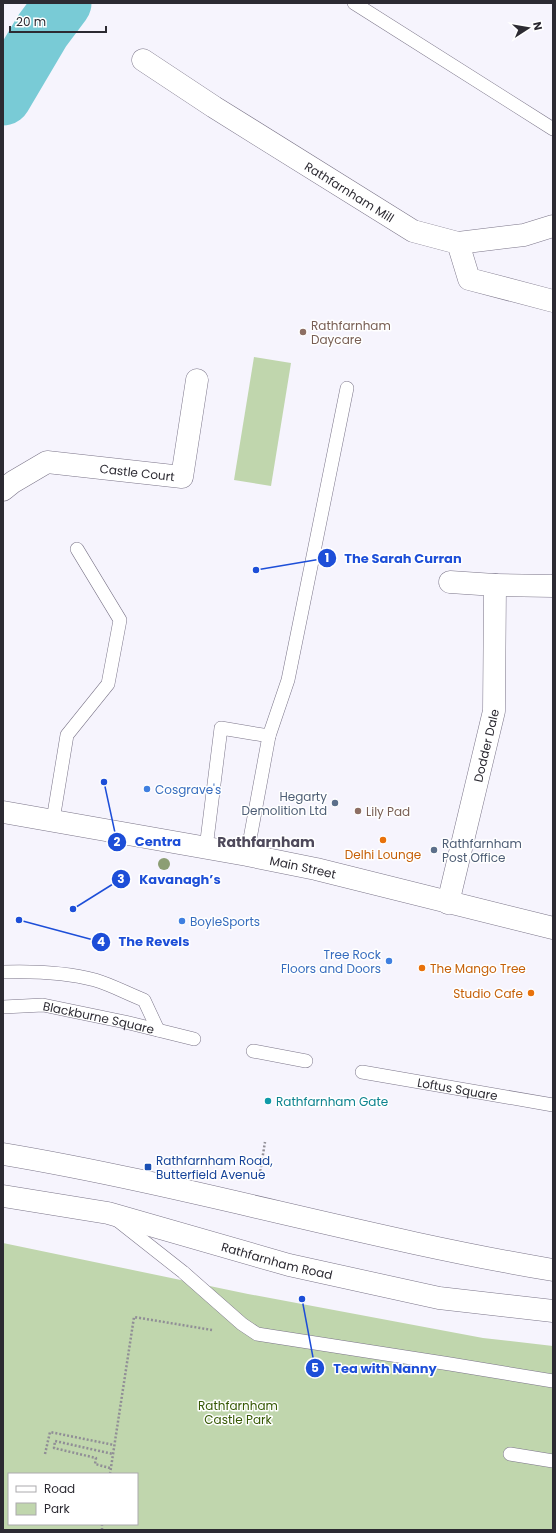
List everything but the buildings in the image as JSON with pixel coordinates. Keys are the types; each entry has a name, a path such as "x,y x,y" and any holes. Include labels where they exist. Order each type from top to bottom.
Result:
{"street":[{"name":"Rathfarnham Mill","path":"143,60 214,107 413,231 458,243"},
{"path":"553,226 524,235 458,243 469,279 553,302"},
{"name":"Castle Court","path":"3,490 13,482 47,462 182,477 197,380"},
{"path":"450,582 553,586"},
{"name":"Dodder Dale","path":"448,903 494,710 495,584"},
{"name":"Main Street","path":"3,812 247,855 316,869 553,928"},
{"path":"3,1154 153,1184 422,1245 553,1270"},
{"name":"Rathfarnham Road","path":"3,1196 108,1213 289,1265 438,1298 553,1311"}],"lane":[{"path":"354,3 553,129"},
{"path":"247,855 269,736 288,680 347,388"},
{"path":"53,820 67,735 108,684 120,620 77,549"},
{"path":"206,848 221,728 269,736"},
{"path":"3,972 55,973 96,981 144,1000 158,1030"},
{"name":"Blackburne Square","path":"3,1007 43,1005 125,1022 194,1039"},
{"path":"254,1051 306,1062"},
{"name":"Loftus Square","path":"362,1072 553,1105"},
{"path":"108,1213 183,1272 242,1324 257,1334 553,1381"},
{"path":"510,1454 553,1461"}],"path":[{"path":"258,1182 265,1142"},
{"path":"110,1473 134,1318 230,1333 242,1324"},
{"path":"45,1454 50,1432 114,1445"},
{"path":"110,1468 95,1464 96,1458 54,1448 55,1441 113,1454"}],"green space":[{"path":"254,357 291,363 271,486 234,480"},
{"name":"Rathfarnham Castle Park","path":"3,1243 248,1294 483,1338 553,1346 553,1530 3,1530"}],"waterway":[{"path":"3,97 42,31 63,3"}],"place":[{"name":"Rathfarnham Daycare","path":"303,332"},
{"name":"The Sarah Curran","path":"256,570"},
{"name":"Centra","path":"104,782"},
{"name":"Cosgrave's","path":"147,789"},
{"name":"Hegarty Demolition Ltd","path":"335,803"},
{"name":"Lily Pad","path":"358,811"},
{"name":"Delhi Lounge","path":"383,840"},
{"name":"Rathfarnham Post Office","path":"434,850"},
{"name":"Kavanagh’s","path":"73,909"},
{"name":"The Revels","path":"19,920"},
{"name":"BoyleSports","path":"182,921"},
{"name":"Tree Rock Floors and Doors","path":"389,961"},
{"name":"The Mango Tree","path":"422,968"},
{"name":"Studio Cafe","path":"531,993"},
{"name":"Rathfarnham Gate","path":"268,1101"},
{"name":"Rathfarnham Road, Butterfield Avenue","path":"148,1167"},
{"name":"Tea with Nanny","path":"302,1299"}],"district":[{"name":"Rathfarnham","path":"266,842"}]}
